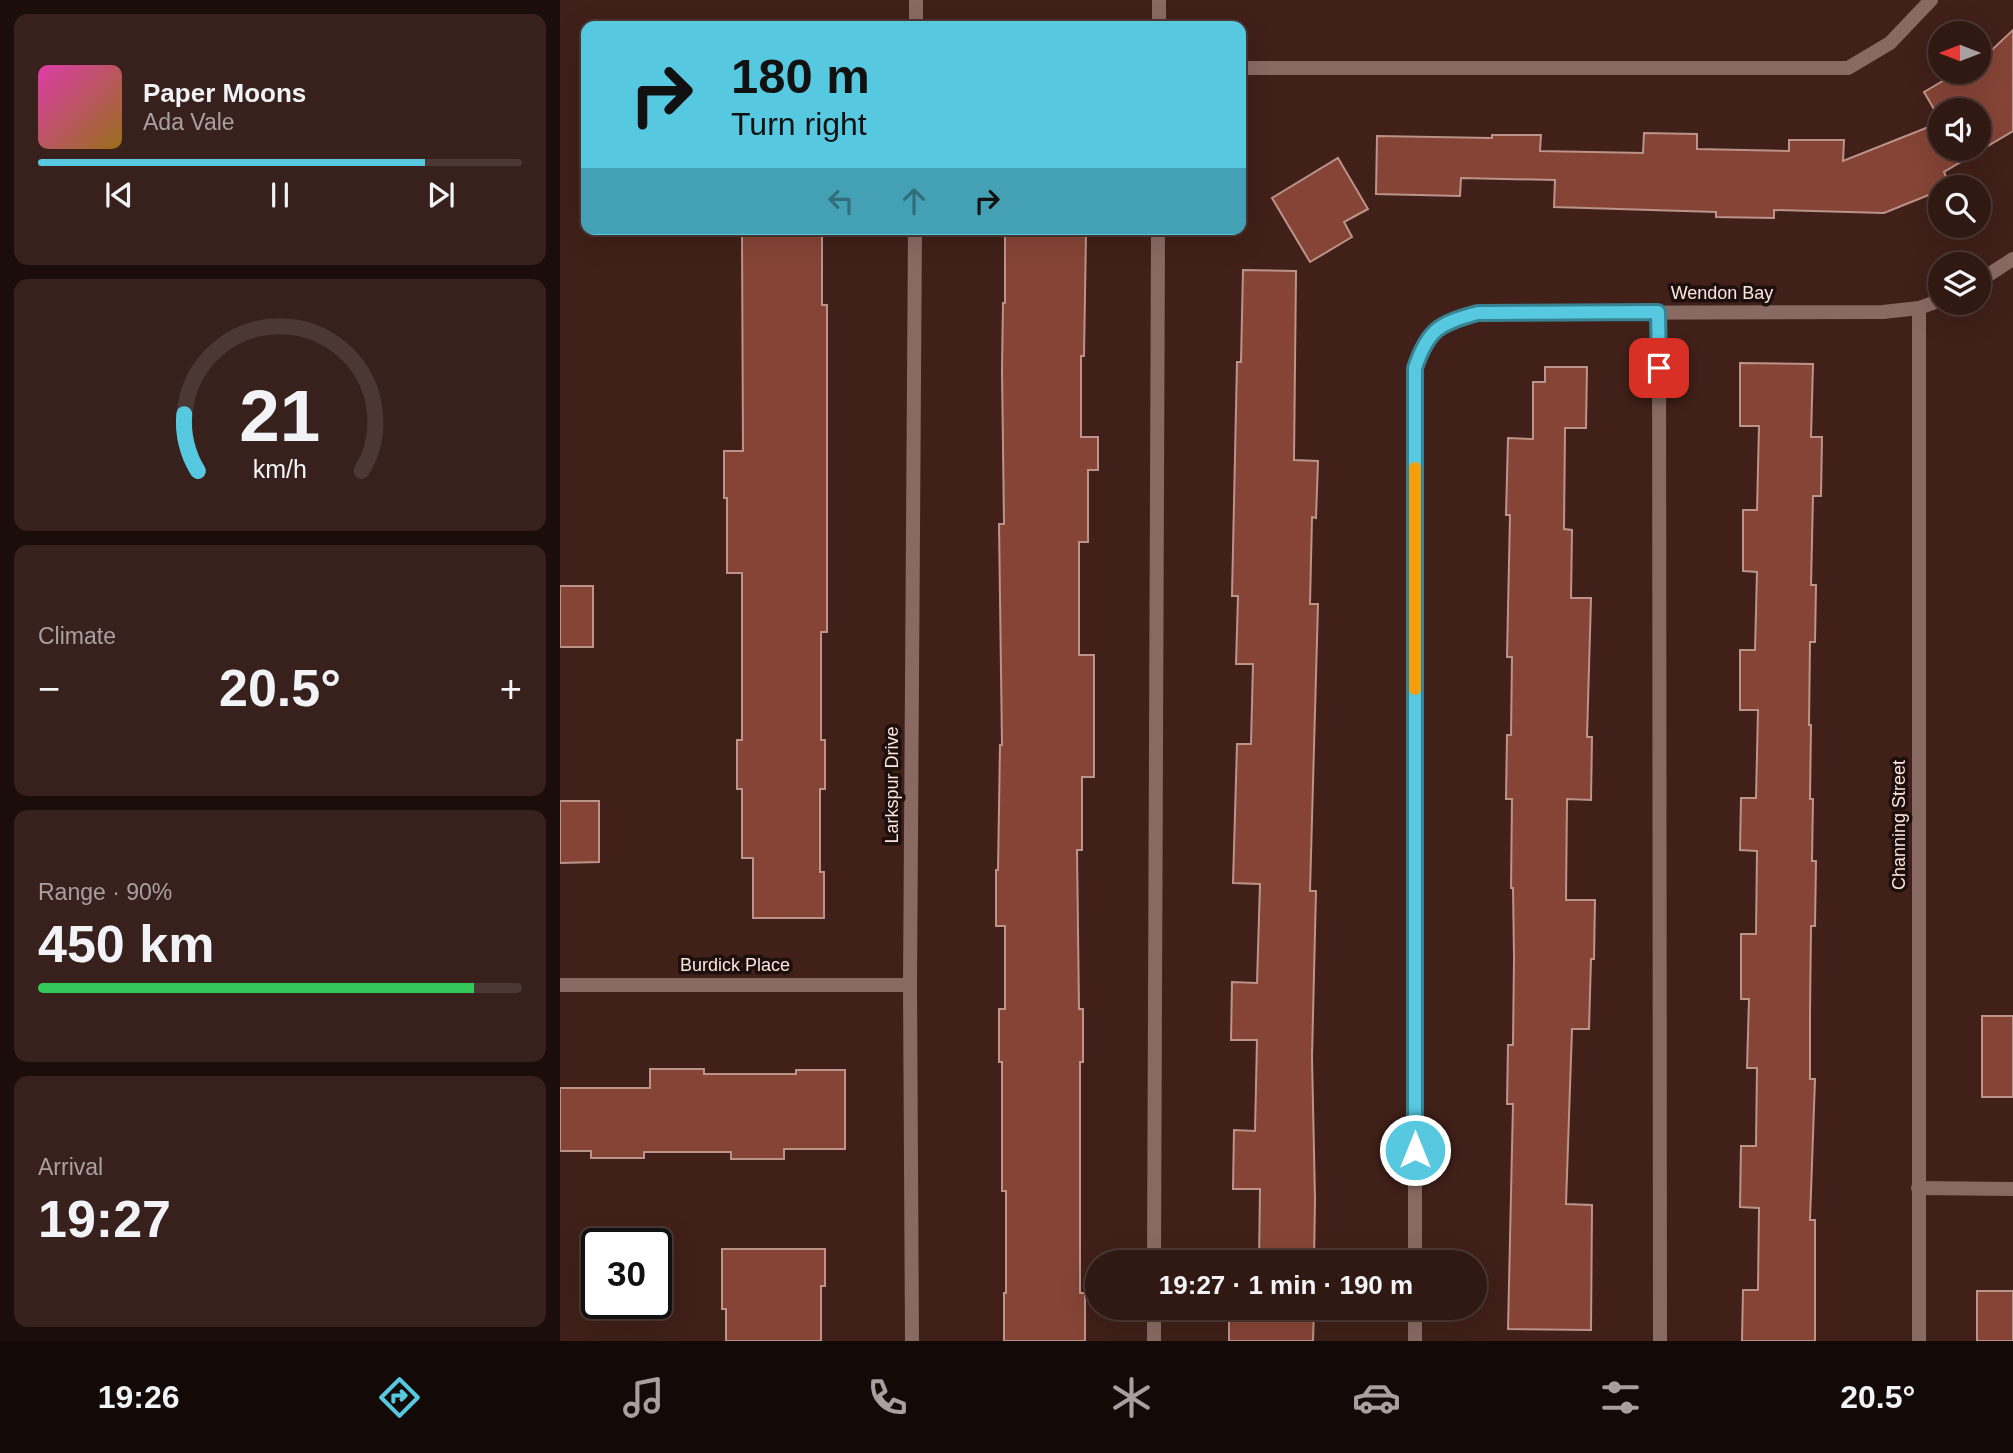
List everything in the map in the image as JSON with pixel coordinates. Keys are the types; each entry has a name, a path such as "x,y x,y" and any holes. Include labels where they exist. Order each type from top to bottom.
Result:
{"street":[{"path":"916,0 916,21"},
{"path":"1158,21 1159,0"},
{"path":"1246,68 1848,68 1891,43 1931,0"},
{"name":"Larkspur Drive","path":"912,1341 910,985 915,235"},
{"path":"1154,1250 1158,235"},
{"path":"1991,273 2013,259"},
{"name":"Wendon Bay","path":"1415,1250 1415,368 1423,345 1438,328 1454,319 1478,313 1883,312 1919,309 1928,305"},
{"name":"Channing Street","path":"1919,309 1919,1341"},
{"path":"1658,312 1660,1341"},
{"name":"Burdick Place","path":"560,985 910,985"},
{"path":"1918,1188 2013,1189"},
{"path":"1154,1320 1154,1341"},
{"path":"1415,1320 1415,1341"}],"building":[{"path":"2013,30 2013,131 1991,144 1991,98 1928,99 1924,92 1938,84 1992,84 1992,50"},
{"path":"1928,127 1928,161 1963,161 1944,172 1945,175 1928,175 1928,195 1884,213 1774,210 1774,218 1716,217 1716,212 1554,207 1555,180 1461,178 1460,196 1376,194 1377,136 1492,138 1492,135 1541,135 1540,151 1643,153 1644,133 1697,134 1697,149 1789,151 1789,140 1844,140 1843,161"},
{"path":"1338,158 1368,209 1344,222 1352,237 1310,262 1272,198"},
{"path":"742,235 822,235 822,305 827,305 827,632 821,632 821,740 825,740 825,789 820,789 820,872 824,872 824,918 753,918 753,858 742,858 742,789 737,789 737,740 742,740 742,573 727,573 724,451 743,451"},
{"path":"1005,235 1086,235 1081,437 1098,437 1098,470 1088,470 1088,542 1079,542 1079,655 1094,655 1094,777 1082,777 1082,850 1077,850 1079,1009 1083,1009 1083,1062 1080,1062 1080,1293 1085,1293 1085,1341 1004,1341 1006,1191 1002,1191 1002,1062 999,1062 999,1009 1005,1009 1005,926 996,926 1002,745 999,524 1004,524"},
{"path":"1243,270 1296,271 1294,460 1318,461 1316,518 1312,517 1310,604 1318,604 1310,891 1316,891 1312,1057 1314,1250 1259,1250 1260,1189 1233,1189 1234,1130 1255,1131 1257,1040 1231,1040 1232,982 1257,983 1260,884 1233,883 1237,744 1251,744 1253,664 1236,664 1238,596 1232,596 1237,362 1241,362"},
{"path":"1740,363 1813,364 1811,437 1822,437 1821,496 1813,496 1811,585 1816,585 1815,642 1810,642 1809,725 1810,799 1813,799 1812,861 1816,861 1815,926 1811,926 1810,1011 1810,1079 1815,1079 1810,1220 1815,1220 1815,1341 1742,1341 1743,1290 1758,1290 1759,1208 1740,1207 1741,1146 1756,1146 1757,1068 1747,1068 1749,999 1741,999 1741,934 1756,934 1757,851 1740,850 1741,798 1756,798 1758,710 1740,710 1740,650 1755,650 1757,572 1743,571 1743,510 1757,510 1759,426 1740,426"},
{"path":"1545,367 1587,367 1586,428 1565,428 1564,529 1572,530 1571,598 1591,598 1587,737 1592,737 1591,800 1567,799 1566,900 1595,900 1594,959 1591,959 1589,1029 1572,1029 1566,1204 1592,1205 1591,1330 1508,1329 1513,1104 1507,1104 1508,1045 1513,1045 1514,958 1511,888 1512,799 1506,799 1507,735 1511,735 1512,657 1507,657 1510,515 1506,515 1508,438 1533,439 1533,382 1545,382"},
{"path":"560,586 593,586 593,647 560,647"},
{"path":"560,801 599,801 599,862 560,863"},
{"path":"1982,1016 2013,1016 2013,1097 1982,1097"},
{"path":"650,1069 704,1069 704,1074 796,1074 796,1070 845,1070 845,1149 784,1149 784,1159 731,1159 731,1152 644,1152 644,1158 591,1158 591,1151 560,1151 560,1088 650,1088"},
{"path":"722,1249 825,1249 825,1286 821,1286 821,1341 726,1341 726,1309 722,1309"},
{"path":"1977,1291 2013,1291 2013,1341 1977,1341"},
{"path":"1229,1320 1314,1320 1313,1341 1229,1341"}],"slow traffic":[{"path":"1415,468 1415,689"}],"route":[{"path":"1415,1150 1415,368 1423,345 1438,328 1454,319 1478,313 1658,312 1659,368"}]}
